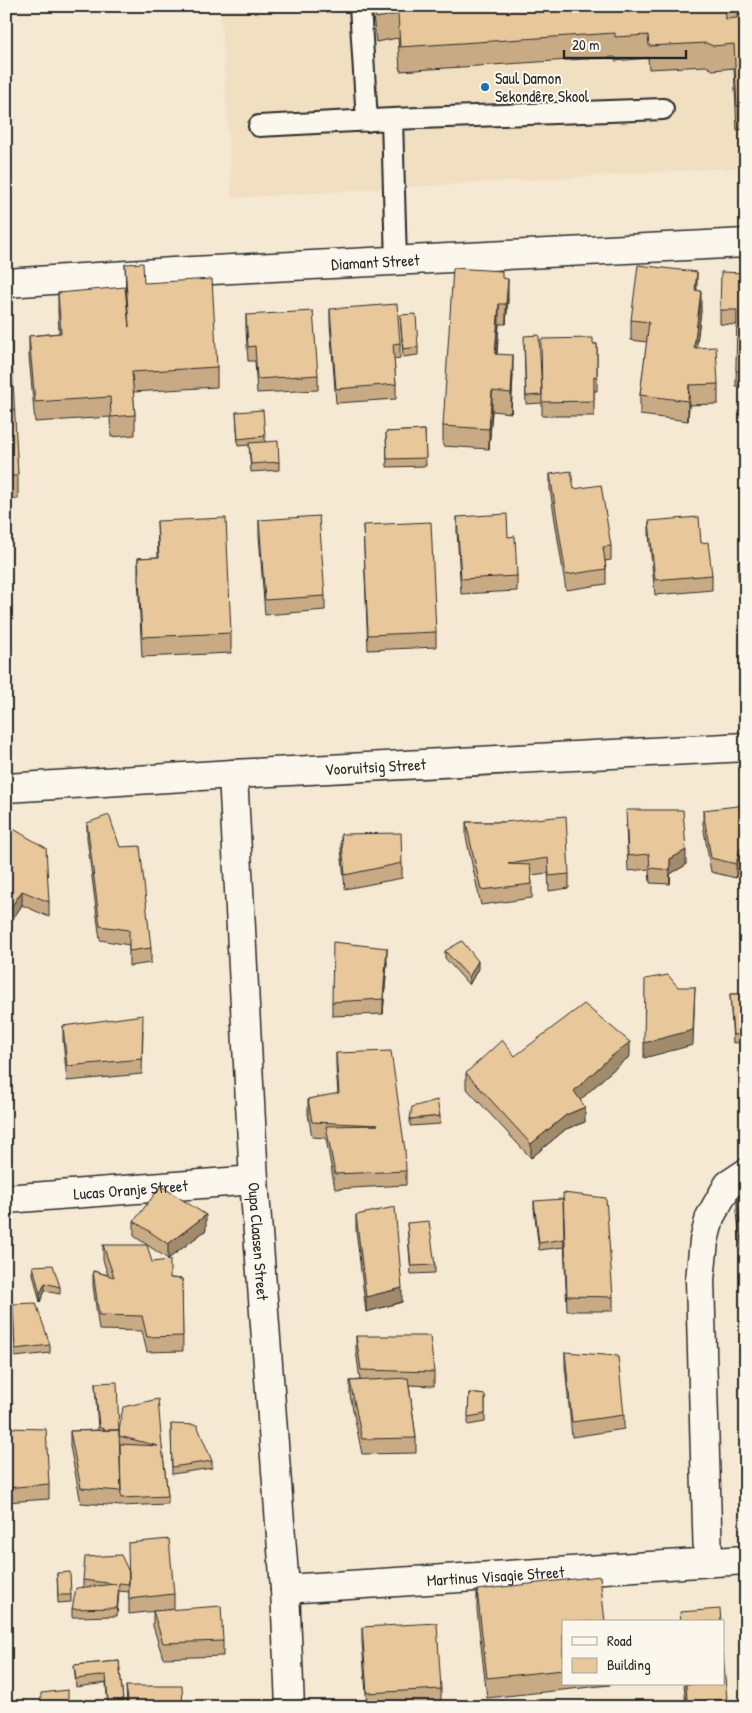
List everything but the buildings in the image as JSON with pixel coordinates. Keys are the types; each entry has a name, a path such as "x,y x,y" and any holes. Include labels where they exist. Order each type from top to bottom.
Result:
{"street":[{"name":"Diamant Street","path":"6,283 173,272 746,243"},
{"name":"Vooruitsig Street","path":"6,788 746,747"},
{"name":"Oupa Claasen Street","path":"233,774 254,1180 285,1589 290,1707"},
{"path":"708,1561 700,1280 703,1251 710,1217 728,1185 746,1173"},
{"name":"Lucas Oranje Street","path":"6,1199 254,1180"},
{"name":"Martinus Visagie Street","path":"285,1589 746,1560"}],"lane":[{"path":"360,6 367,121"},
{"path":"259,126 663,109"},
{"path":"392,119 396,262"}],"shaded area":[{"name":"Saul Damon Sekondêre Skool","path":"220,6 746,6 746,167 232,198"}],"place":[{"name":"Saul Damon Sekondêre Skool","path":"485,87"}]}
